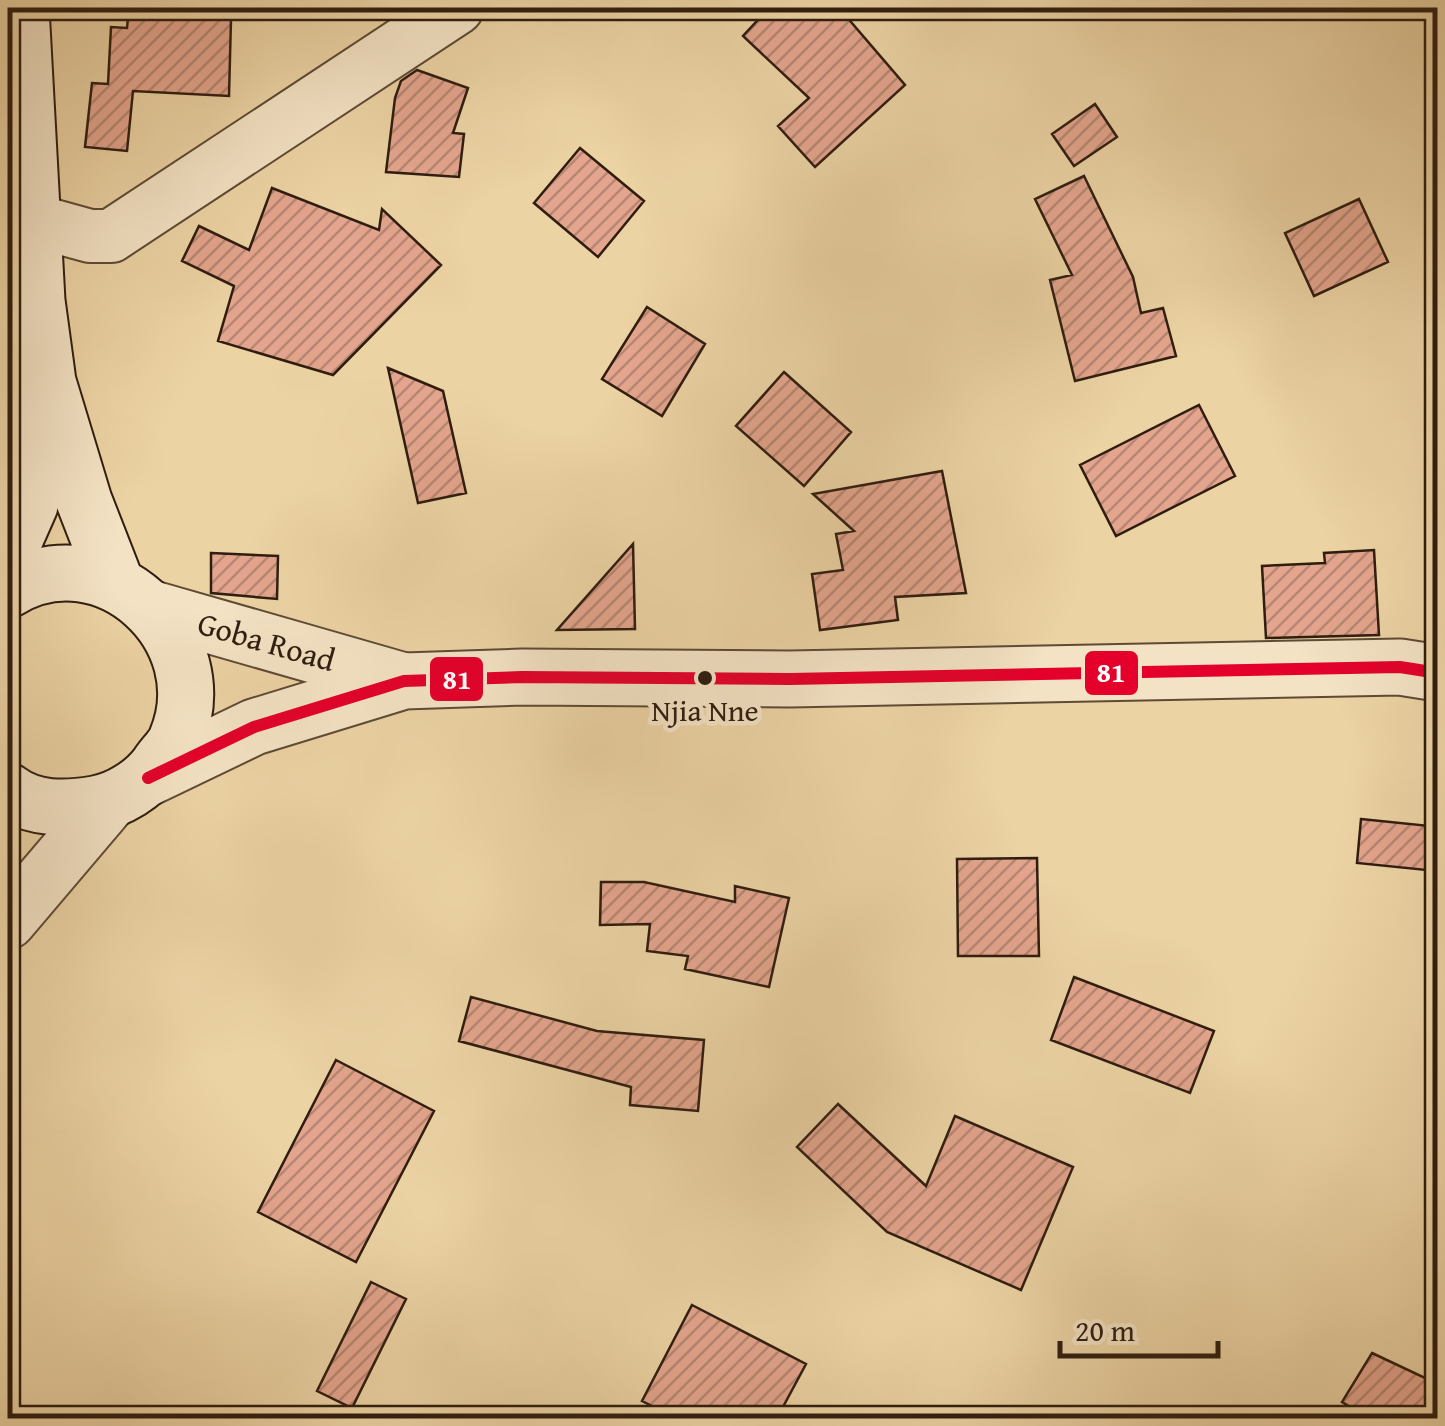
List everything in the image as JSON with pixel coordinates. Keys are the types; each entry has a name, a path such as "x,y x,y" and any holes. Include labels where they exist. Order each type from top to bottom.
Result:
{"street":[{"path":"8,921 176,740 185,695 178,650 134,596 84,500 48,382 37,301 21,8"},
{"path":"32,220 90,236 111,236 458,8"},
{"path":"8,555 30,505 48,382"},
{"name":"Goba Road","path":"8,590 24,580 70,572 404,681"},
{"path":"404,681 522,677 790,679 1400,667 1438,673"},
{"name":"Goba Road","path":"129,790 254,726 404,681"},
{"path":"8,792 18,799 63,810 129,790"}],"building":[{"path":"769,8 839,8 905,85 815,167 778,126 809,98 743,36"},
{"path":"128,17 231,19 229,96 133,91 127,151 85,147 92,83 108,84 111,27 127,28"},
{"path":"417,70 468,88 453,133 464,134 459,177 386,172 395,98 401,81"},
{"path":"1095,104 1117,137 1074,166 1052,134"},
{"path":"580,148 644,201 598,257 534,203"},
{"path":"1084,176 1133,277 1141,313 1163,308 1176,356 1075,381 1050,280 1072,275 1035,199"},
{"path":"272,188 379,230 382,209 441,265 333,375 218,341 234,286 182,261 199,226 249,250"},
{"path":"1359,199 1388,262 1314,296 1285,233"},
{"path":"647,307 705,344 662,416 602,379"},
{"path":"388,368 443,391 466,493 418,503"},
{"path":"784,372 851,432 804,486 736,426"},
{"path":"1199,405 1235,476 1116,536 1080,465"},
{"path":"942,471 966,593 895,597 898,620 820,630 812,574 843,570 836,534 854,531 813,494"},
{"path":"633,544 635,629 557,630"},
{"path":"1374,550 1379,635 1266,638 1262,566 1325,563 1324,553"},
{"path":"211,553 278,556 277,599 211,593"},
{"path":"1361,819 1430,826 1426,870 1357,863"},
{"path":"1037,858 1039,956 958,956 957,859"},
{"path":"601,882 644,882 735,902 735,886 789,898 769,987 685,969 688,956 647,951 650,924 600,925"},
{"path":"1074,977 1214,1031 1190,1093 1051,1040"},
{"path":"471,997 597,1031 704,1040 698,1111 630,1105 631,1087 459,1041"},
{"path":"336,1060 434,1111 356,1262 258,1212"},
{"path":"838,1104 926,1186 955,1116 1073,1167 1021,1290 887,1232 797,1147"},
{"path":"371,1282 406,1299 352,1408 317,1391"},
{"path":"692,1305 806,1364 777,1418 676,1418 642,1401"},
{"path":"1372,1353 1438,1384 1438,1392 1424,1418 1369,1418 1342,1402"}],"transit line":[{"name":"81","path":"148,778 254,727 404,681 522,677 790,679 1400,667 1438,673"}],"place":[{"name":"Njia Nne","path":"705,678"}]}
